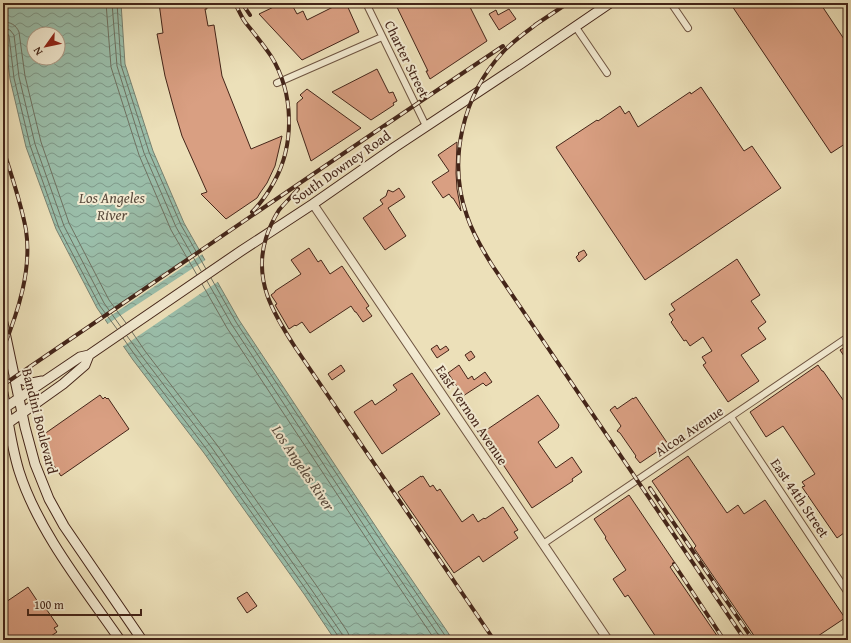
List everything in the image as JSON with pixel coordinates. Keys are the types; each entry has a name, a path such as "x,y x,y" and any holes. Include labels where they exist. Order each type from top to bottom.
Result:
{"main road":[{"name":"South Downey Road","path":"4,408 80,357 89,355 610,3"},
{"name":"Bandini Boulevard","path":"3,324 25,427 41,482 64,526 142,640"},
{"name":"South Downey Road","path":"6,425 63,384 85,365 89,355"},
{"path":"14,377 32,383 46,380"},
{"name":"Bandini Boulevard","path":"3,393 6,425 19,472 32,502 47,533 120,640"}],"street":[{"name":"Charter Street","path":"366,3 426,126"},
{"path":"671,3 688,28"},
{"path":"575,26 607,73"},
{"path":"277,83 382,36"},
{"name":"East Vernon Avenue","path":"313,204 608,640"},
{"name":"Alcoa Avenue","path":"543,544 848,337"},
{"name":"East 44th Street","path":"731,416 848,593"}],"water":[{"name":"Los Angeles River","path":"3,3 121,3 125,64 153,151 184,223 239,320 388,545 453,640 335,640 204,453 133,360 97,308 56,229 26,147 10,79 3,21"}],"pier":[{"path":"201,249 204,253 103,321 100,317"},
{"path":"207,259 219,281 122,347 106,325"}],"building":[{"path":"159,3 206,3 207,9 205,9 208,26 214,25 222,76 251,149 282,136 275,166 267,183 257,198 226,219 201,194 207,192 182,136 165,76 157,34 163,33"},
{"path":"282,3 291,3 297,14 303,11 307,20 341,3 346,3 359,32 302,60 259,14"},
{"path":"395,3 468,3 487,41 430,79 426,71 428,71"},
{"path":"730,3 820,3 848,45 848,142 831,153"},
{"path":"509,9 516,19 499,30 489,14 496,10 498,15"},
{"path":"377,69 389,93 393,92 397,101 393,103 394,105 371,120 332,92"},
{"path":"701,87 744,151 752,146 781,188 645,280 556,147 620,106 625,114 629,111 638,127 690,92 691,94"},
{"path":"307,89 361,128 311,161 297,120 297,103 303,98 300,95"},
{"path":"457,142 456,173 461,211 449,194 443,198 432,182 449,171 438,155"},
{"path":"399,188 405,197 388,208 406,236 385,250 363,218 383,204 380,200 386,196 388,190 393,192"},
{"path":"309,248 318,262 321,260 330,274 342,266 369,306 366,308 372,316 363,322 351,306 310,333 302,322 289,329 271,295 301,274 291,260"},
{"path":"584,250 587,255 579,262 576,257 579,254 578,253"},
{"path":"737,259 760,295 751,301 766,322 758,328 766,339 741,355 759,381 728,402 703,365 706,363 702,357 712,351 703,337 690,346 686,340 684,341 671,322 673,320 669,314 675,310 671,304"},
{"path":"437,345 440,350 446,346 449,350 437,358 431,349"},
{"path":"848,345 848,362 840,350"},
{"path":"471,351 475,357 469,361 465,355"},
{"path":"341,365 345,371 332,380 328,374"},
{"path":"459,365 468,379 472,376 474,380 485,372 492,382 486,386 483,383 463,396 448,373"},
{"path":"818,365 848,407 848,530 837,538 802,487 805,486 802,482 815,474 783,426 766,437 750,412"},
{"path":"412,373 440,414 382,454 354,412 372,400 375,405 397,390 393,385"},
{"path":"100,395 103,399 105,397 107,399 108,398 129,429 61,476 40,445 40,442 42,441 40,437"},
{"path":"538,395 559,425 558,428 538,442 556,468 572,457 582,472 572,479 573,481 532,508 482,433"},
{"path":"636,397 668,444 640,463 620,433 617,431 621,426 610,410 615,406 617,409"},
{"path":"688,456 727,513 738,505 744,514 765,500 845,618 812,640 757,640 694,548 696,546 652,481"},
{"path":"423,476 430,487 433,485 437,491 440,489 462,522 473,514 478,522 503,507 518,530 514,532 518,538 483,562 479,556 454,573 398,492"},
{"path":"629,495 675,563 670,567 720,640 658,640 628,595 625,597 613,579 626,570 594,519"},
{"path":"28,587 40,605 42,603 58,626 54,628 57,632 45,640 3,640 3,604"},
{"path":"247,592 257,606 247,613 237,598"}],"railway":[{"path":"235,3 245,22 271,56 279,70 288,102 288,135 286,151 281,167 269,190 252,212"},
{"path":"242,3 250,15"},
{"path":"535,25 568,3"},
{"path":"538,23 515,40 489,69 469,108 462,129 459,151 461,195 469,223 492,265 745,640"},
{"path":"3,385 503,46"},
{"path":"3,148 21,209 26,230 27,245 27,260 22,291 14,320 3,349"},
{"path":"298,189 279,210 267,234 262,268 267,296 279,322 295,347 494,640"},
{"path":"650,488 753,640"},
{"path":"674,564 724,640"}]}
